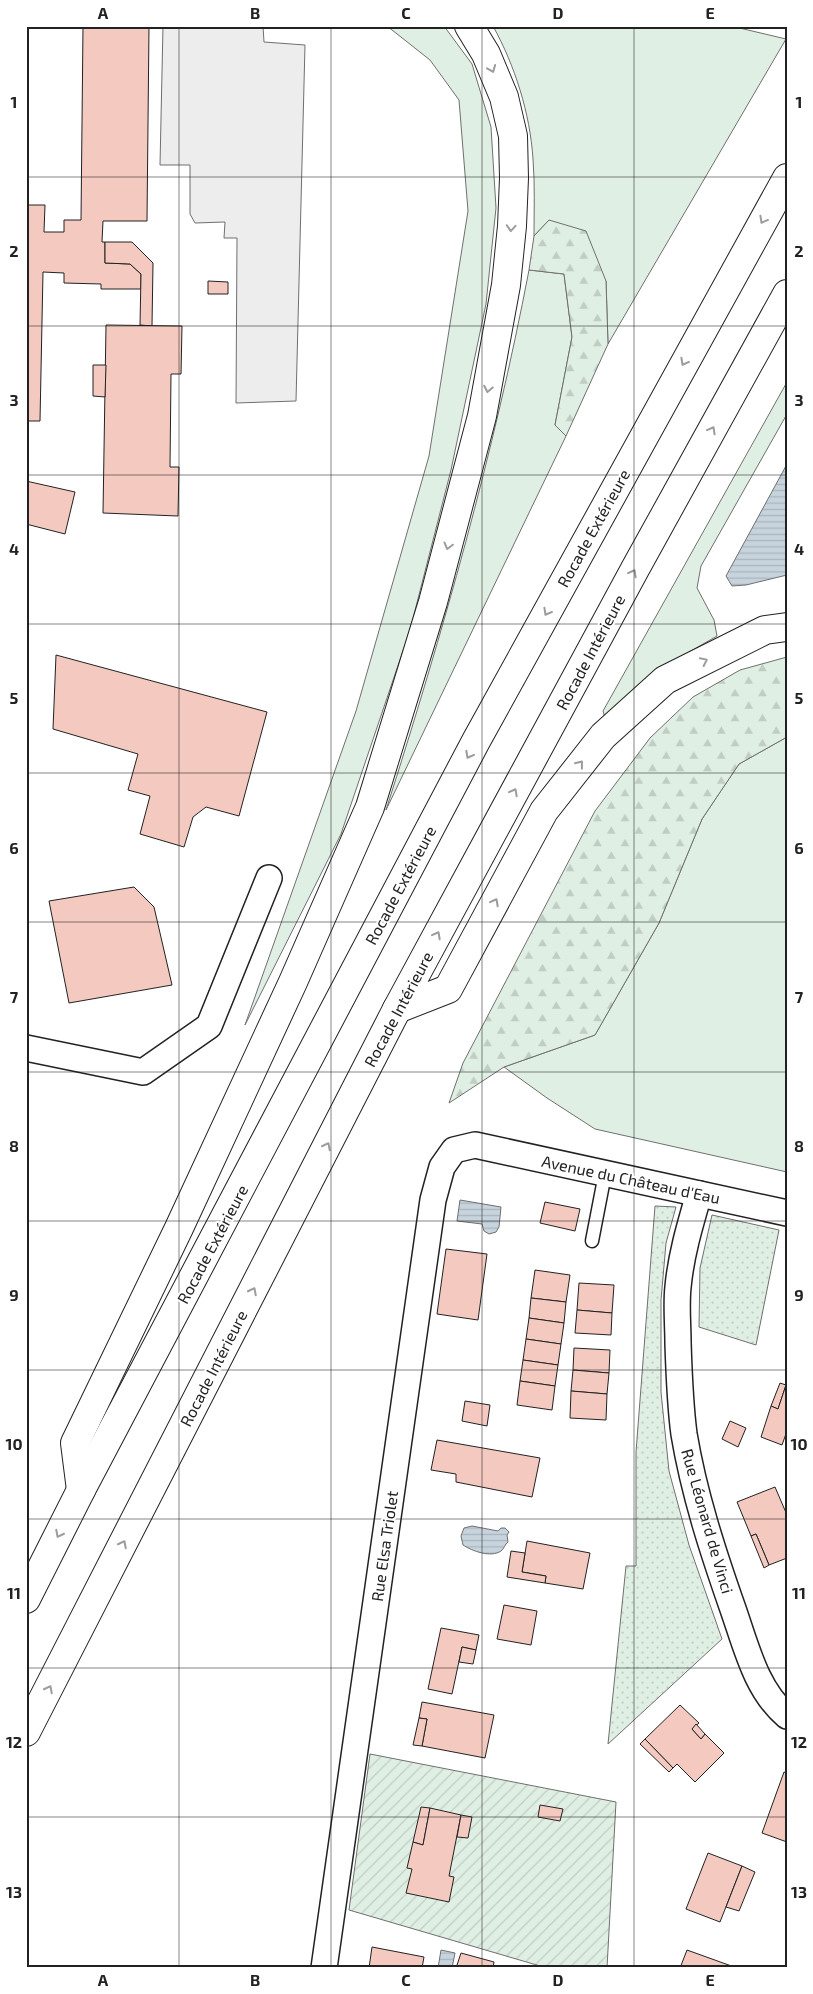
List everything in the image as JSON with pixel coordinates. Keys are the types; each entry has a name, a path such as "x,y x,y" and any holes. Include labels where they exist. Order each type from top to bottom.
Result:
{"highway":[{"path":"82,1490 76,1443 179,1228 289,991 370,807 433,602 482,416 506,285 512,226 513,136 504,98 486,54 469,26"},
{"name":"Rocade Extérieure","path":"26,1599 476,741 787,178"},
{"name":"Rocade Intérieure","path":"26,1732 397,1009 635,569 787,294"},
{"path":"397,1009 448,989 544,811 603,736 665,680 765,630 787,626"}],"street":[{"path":"26,1048 143,1072 202,1032 209,1026 269,878"},
{"name":"Avenue du Château d'Eau","path":"475,1145 787,1213"},
{"name":"Rue Elsa Triolet","path":"324,1968 433,1200 442,1167 454,1150 475,1145"},
{"name":"Rue Léonard de Vinci","path":"699,1194 684,1246 678,1288 680,1392 684,1433 692,1474 713,1552 752,1663 764,1689 787,1716"}],"lane":[{"path":"592,1241 605,1174"}],"green space":[{"path":"387,26 444,26 472,64 491,127 496,208 486,304 451,470 410,630 341,834 245,1025 356,711 429,456 468,211 459,100 430,60"},
{"path":"493,26 731,26 786,39 608,344 606,281 549,220 534,236 534,168 529,124 515,74"},
{"path":"549,220 586,231 606,281 608,344 566,436 555,425 572,337 564,274 529,270 534,236"},
{"path":"529,270 564,274 572,337 555,425 566,436 386,810 466,542 500,407"},
{"path":"787,382 787,414 701,566 697,588 714,620 717,636 658,670 605,718 603,711"},
{"path":"787,657 787,737 739,764 702,819 659,923 595,1035 504,1067 449,1103 463,1063 595,811 650,738 693,697 740,670"},
{"path":"787,737 787,1172 595,1129 504,1067 595,1035 659,923 702,819 739,764"},
{"path":"655,1206 676,1207 666,1243 661,1300 661,1392 669,1471 689,1545 722,1639 608,1744 626,1566 636,1566 636,1452"},
{"path":"712,1215 779,1230 756,1345 699,1327 700,1268"},
{"path":"370,1754 616,1802 607,1968 547,1968 349,1910"}],"shaded area":[{"path":"163,26 263,26 264,42 305,45 296,401 236,403 237,238 224,238 225,222 195,223 190,214 190,165 160,165"},
{"path":"787,464 787,575 746,585 732,586 726,576"},
{"path":"460,1200 501,1207 499,1227 496,1232 489,1234 484,1231 482,1224 457,1221"},
{"path":"472,1526 498,1531 501,1528 505,1528 509,1532 507,1535 508,1542 502,1550 492,1554 471,1549 463,1545 461,1536 464,1528"},
{"path":"441,1950 455,1953 452,1968 438,1968"}],"building":[{"path":"83,26 149,26 147,221 103,221 102,242 105,242 105,263 130,264 141,274 141,289 101,289 101,284 64,283 64,273 43,272 40,421 26,421 26,205 45,205 44,232 64,232 64,220 81,220"},
{"path":"105,242 132,242 153,263 152,326 140,325 141,274 130,264 105,263"},
{"path":"208,281 228,282 228,294 208,294"},
{"path":"106,325 182,326 181,374 171,374 170,467 179,467 178,516 103,513"},
{"path":"93,365 106,365 105,397 93,396"},
{"path":"26,481 75,492 65,534 26,524"},
{"path":"56,655 267,712 239,816 206,807 193,817 184,847 140,834 150,796 128,790 138,754 53,729"},
{"path":"134,887 154,907 172,985 69,1003 49,901"},
{"path":"545,1202 580,1209 575,1231 540,1223"},
{"path":"446,1249 487,1254 478,1320 437,1314"},
{"path":"535,1270 570,1275 566,1302 531,1298"},
{"path":"579,1283 614,1285 612,1313 577,1310"},
{"path":"531,1298 566,1302 564,1323 529,1318"},
{"path":"577,1310 612,1313 611,1335 575,1333"},
{"path":"529,1318 564,1323 561,1344 526,1339"},
{"path":"526,1339 561,1344 558,1365 523,1360"},
{"path":"574,1348 610,1350 609,1373 573,1370"},
{"path":"523,1360 558,1365 555,1386 520,1381"},
{"path":"573,1370 609,1373 607,1394 571,1391"},
{"path":"520,1381 555,1386 552,1410 517,1405"},
{"path":"780,1383 786,1385 778,1409 771,1406"},
{"path":"786,1385 787,1431 782,1445 761,1437 771,1406 778,1409"},
{"path":"571,1391 607,1394 606,1420 570,1418"},
{"path":"465,1401 490,1405 487,1426 462,1421"},
{"path":"730,1421 746,1428 738,1447 722,1439"},
{"path":"437,1440 540,1458 532,1497 456,1482 456,1474 431,1470"},
{"path":"775,1487 787,1515 787,1558 769,1565 756,1534 751,1536 737,1502"},
{"path":"756,1534 769,1565 764,1568 751,1536"},
{"path":"527,1541 590,1553 583,1589 545,1583 546,1576 522,1572"},
{"path":"511,1551 525,1553 522,1572 546,1576 545,1583 507,1577"},
{"path":"504,1605 537,1611 531,1645 497,1639"},
{"path":"441,1628 479,1635 476,1650 462,1647 452,1694 428,1689"},
{"path":"462,1647 476,1650 473,1664 459,1662"},
{"path":"422,1702 494,1715 485,1758 422,1746 427,1719 419,1718"},
{"path":"680,1705 699,1723 692,1729 701,1739 705,1734 724,1753 695,1782 677,1764 673,1768 645,1739"},
{"path":"419,1718 427,1719 422,1746 413,1745"},
{"path":"696,1724 705,1734 701,1739 692,1729"},
{"path":"645,1739 673,1768 669,1772 640,1744"},
{"path":"784,1772 787,1773 787,1842 762,1833"},
{"path":"540,1805 563,1809 560,1821 538,1817"},
{"path":"421,1807 430,1808 423,1845 413,1842"},
{"path":"430,1808 461,1815 449,1876 454,1877 449,1902 406,1893 412,1869 407,1868 413,1842 423,1845"},
{"path":"461,1815 472,1817 468,1838 457,1837"},
{"path":"708,1853 742,1866 720,1922 686,1909"},
{"path":"742,1866 755,1872 739,1911 726,1907"},
{"path":"372,1947 424,1957 422,1968 369,1968"},
{"path":"687,1950 737,1968 680,1968"},
{"path":"461,1953 494,1962 493,1968 456,1968"}]}
